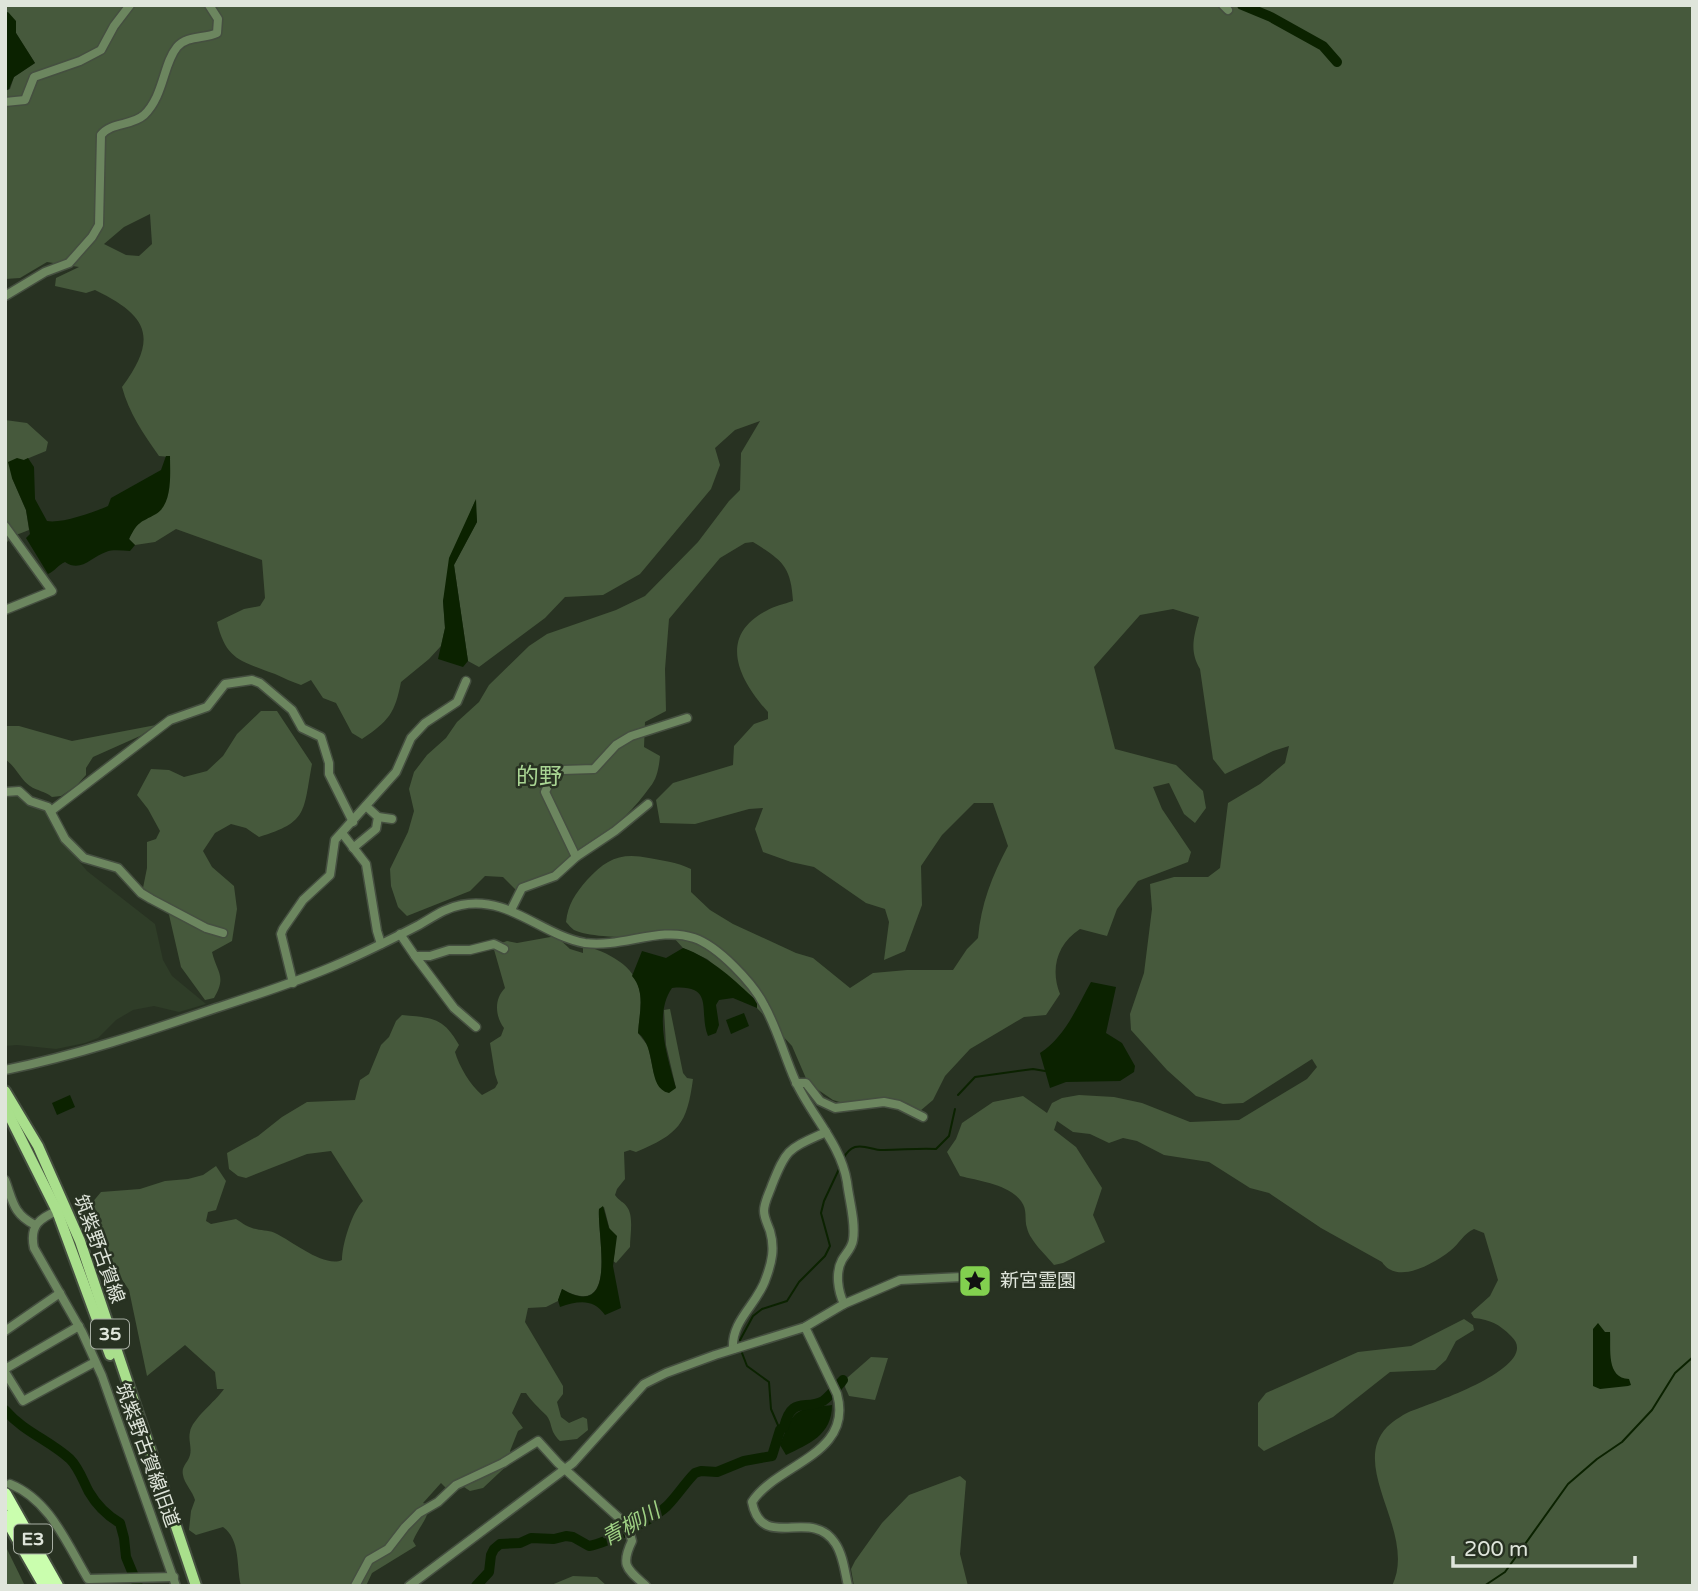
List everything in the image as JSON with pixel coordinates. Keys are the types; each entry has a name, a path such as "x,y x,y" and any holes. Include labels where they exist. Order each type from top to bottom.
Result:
{"highway":[{"name":"E3","path":"8,1489 57,1586"},
{"name":"E3","path":"5,1516 45,1586"}],"main road":[{"name":"筑紫野古賀線","path":"5,1091 38,1146 196,1586"},
{"name":"筑紫野古賀線","path":"5,1107 62,1209 72,1246 189,1586"}],"street":[{"path":"5,102 25,100 29,95 30,83 40,74 80,61 101,50 130,5"},
{"path":"5,296 45,272 69,263 92,237 99,225 101,135 109,129 138,120 149,110 160,92 177,47 191,39 217,33 218,19 209,5"},
{"path":"5,526 52,591 5,610"},
{"path":"51,811 170,720 207,707 225,684 252,680 266,687 292,710 302,728 321,737 330,763 329,774 352,822"},
{"path":"293,982 281,934 303,900 330,875 335,841 396,772 411,737 425,723 457,702 466,681"},
{"path":"576,857 545,792 554,773 562,770 594,769 616,745 631,736 687,718"},
{"path":"5,792 19,792 30,801 51,811 65,839 84,858 118,868 151,899 206,928 223,933"},
{"path":"511,910 522,888 555,876 576,857 615,831 648,804"},
{"path":"366,806 378,817 392,818"},
{"path":"353,848 374,833 378,817"},
{"path":"342,833 369,872 381,944"},
{"path":"5,1070 99,1048 293,982 381,944 457,905 478,903 511,910 552,932 586,943 611,944 669,934 697,939 723,957 754,989 765,1006 796,1083 826,1132 844,1170 854,1232 853,1243 841,1262 838,1274 839,1291 844,1304"},
{"path":"400,934 454,1007 476,1027"},
{"path":"415,956 430,956 449,950 470,950 494,944 504,949"},
{"path":"796,1083 806,1083 820,1101 835,1108 884,1102 900,1105 923,1117"},
{"path":"733,1349 739,1321 759,1295 773,1256 774,1245 764,1214 765,1204 781,1162 787,1152 798,1144 826,1132"},
{"path":"5,1180 20,1218 35,1225 41,1218 62,1209"},
{"name":"筑紫野古賀線旧道","path":"35,1225 32,1238 34,1248 79,1326 95,1362 175,1582"},
{"path":"409,1586 565,1469 644,1384 666,1373 805,1326 844,1304 900,1280 962,1277 977,1282"},
{"path":"5,1331 60,1293"},
{"path":"79,1326 5,1371 23,1401 95,1362"},
{"path":"805,1326 837,1394 838,1421 828,1440 811,1457 772,1480 759,1491 752,1502 754,1514 761,1525 775,1529 791,1526 813,1528 827,1535 836,1544 848,1586"},
{"path":"355,1586 373,1556 388,1549 405,1527 456,1485 503,1463 538,1441 629,1528 632,1541 626,1563 628,1569 646,1586"},
{"path":"8,1489 26,1490 41,1503 88,1579 175,1582"}],"shaded area":[{"path":"5,5 1693,5 1693,1586 1392,1586 1398,1566 1397,1545 1378,1481 1375,1462 1377,1443 1387,1427 1403,1415 1482,1382 1500,1371 1512,1359 1517,1348 1503,1328 1490,1321 1474,1318 1471,1313 1490,1296 1498,1280 1484,1233 1474,1229 1450,1251 1434,1261 1415,1270 1397,1272 1321,1228 1269,1193 1250,1188 1209,1162 1164,1155 1137,1141 1123,1138 1109,1143 1090,1134 1073,1132 1057,1121 1054,1130 1076,1147 1102,1188 1093,1215 1105,1242 1054,1265 1029,1233 1021,1201 1001,1187 960,1176 947,1152 962,1123 993,1102 1023,1096 1047,1113 1052,1103 1062,1098 1079,1095 1114,1097 1142,1103 1190,1122 1239,1120 1307,1079 1317,1067 1312,1059 1243,1103 1223,1104 1196,1096 1167,1070 1131,1030 1130,1014 1144,973 1152,909 1150,884 1174,877 1208,877 1220,868 1228,803 1260,784 1285,763 1289,746 1225,774 1213,759 1200,669 1194,656 1194,637 1199,617 1173,609 1140,615 1094,667 1115,749 1176,765 1203,791 1206,808 1195,823 1184,814 1169,783 1153,787 1162,809 1191,852 1188,862 1138,881 1117,909 1107,936 1080,929 1072,935 1061,950 1056,966 1060,994 1046,1015 1024,1017 970,1049 945,1076 933,1100 920,1111 907,1103 873,1099 846,1104 833,1100 808,1083 792,1046 757,1008 757,1001 707,959 683,948 673,937 594,935 574,930 566,922 573,900 594,873 615,859 639,856 691,869 691,892 710,910 733,924 813,958 850,988 873,973 953,970 978,938 988,890 1008,846 993,803 974,803 942,835 921,866 922,905 905,951 884,960 889,922 885,909 866,903 814,867 763,852 755,829 763,808 749,809 695,824 660,823 656,800 673,783 733,765 734,746 754,724 768,719 768,712 742,673 737,646 751,621 769,609 793,601 792,589 783,565 753,542 745,543 720,558 669,619 665,669 666,711 645,722 644,747 660,756 658,769 652,784 638,802 596,842 534,888 519,893 503,877 485,876 470,891 407,916 398,907 391,886 390,869 408,832 414,811 409,789 414,772 457,722 479,702 489,685 529,646 547,634 616,610 645,596 698,542 740,490 741,453 760,421 735,430 715,448 720,465 711,489 640,574 603,595 565,597 545,618 479,667 468,661 454,565 477,522 475,501 466,523 443,601 445,628 441,646 401,682 393,709 385,721 362,739 352,733 336,703 323,698 311,680 301,685 253,666 237,658 225,645 217,622 244,609 260,606 265,598 262,560 176,529 155,542 135,545 129,539 136,524 149,516 170,457 159,456 142,431 122,387 141,355 144,342 137,319 127,309 95,290 86,293 55,286 56,278 79,267 47,262 20,278 5,279 5,91 10,89 14,77 35,63 16,33 9,13 5,13","holes":["150,214 152,244 139,256 126,255 104,244 124,227"]},
{"path":"8,12 16,21 16,33 35,63 14,77 9,89 5,91 5,13"},
{"path":"5,420 27,423 48,442 46,451 24,460 12,478 26,510 29,530 11,537 5,545"},
{"path":"166,456 170,456 168,496 156,514 135,529 129,539 135,545 130,551 109,551 76,566 65,562 48,574 26,538 30,534 26,510 8,462 17,458 28,458 34,467 35,499 47,521 60,521 108,506 111,498 161,470"},
{"path":"476,499 477,522 454,565 468,661 463,667 438,659 445,628 443,601 449,558"},
{"path":"261,711 277,711 312,764 307,793 301,812 287,826 259,837 246,828 231,824 215,833 203,851 212,867 234,886 237,909 232,941 212,952 220,975 220,984 214,998 205,1000 181,967 167,906 143,888 147,868 147,842 156,839 160,831 137,795 151,769 169,770 184,777 207,771 223,756 237,734"},
{"path":"156,725 140,736 93,757 86,768 86,775 61,796 52,797 30,786 5,759 5,726 19,726 72,741"},
{"path":"13,795 45,807 68,848 87,871 155,924 163,960 172,976 206,1004 179,1012 154,1006 133,1010 116,1020 98,1038 85,1043 56,1049 5,1046 5,797"},
{"path":"556,936 570,949 583,953 583,945 611,956 627,967 637,983 641,998 638,1033 648,1046 654,1074 676,1088 666,1045 664,1010 670,1009 683,1073 687,1078 693,1079 688,1107 678,1126 651,1146 636,1152 624,1152 625,1179 615,1195 629,1211 630,1247 616,1263 613,1261 615,1250 604,1207 599,1209 601,1272 598,1285 592,1294 580,1296 562,1289 558,1301 546,1307 528,1308 525,1322 563,1386 563,1394 557,1402 561,1417 569,1423 583,1417 587,1419 588,1430 577,1439 560,1441 546,1415 526,1393 521,1393 512,1413 523,1428 518,1431 510,1451 512,1461 483,1488 470,1491 455,1481 447,1489 441,1483 423,1503 429,1505 429,1510 413,1541 416,1546 372,1573 366,1586 241,1586 235,1546 229,1532 223,1527 196,1535 189,1530 195,1500 183,1472 190,1455 192,1427 224,1389 217,1389 215,1372 185,1345 147,1376 129,1290 101,1248 98,1236 83,1213 83,1208 91,1204 101,1192 140,1189 165,1181 188,1179 203,1175 216,1166 226,1181 216,1210 208,1212 206,1221 211,1224 236,1219 251,1228 274,1233 318,1257 335,1262 342,1260 348,1229 363,1201 331,1151 307,1154 246,1178 229,1169 227,1153 258,1136 307,1102 355,1100 360,1080 369,1074 381,1045 402,1015 429,1018 442,1024 459,1045 455,1052 473,1086 482,1095 495,1088 498,1083 490,1043 501,1036 504,1028 497,1008 501,992 505,988 493,946 507,941 517,943"},
{"path":"683,948 723,971 757,1001 757,1008 733,998 719,1000 716,1005 719,1025 716,1033 708,1036 700,995 695,990 672,988 663,1011 666,1051 676,1088 669,1093 657,1084 648,1048 638,1033 640,996 632,976 642,951 666,958"},
{"path":"1091,982 1116,987 1106,1033 1122,1043 1135,1066 1134,1072 1120,1081 1066,1082 1050,1088 1040,1053 1057,1039"},
{"path":"744,1013 749,1026 731,1034 726,1020"},
{"path":"70,1095 75,1107 57,1115 52,1103"},
{"path":"603,1206 609,1228 617,1236 613,1266 621,1308 605,1315 585,1302 560,1307 558,1300 562,1289 580,1296 592,1294 598,1286 601,1272 599,1209"},
{"path":"1464,1319 1473,1325 1474,1330 1456,1341 1446,1360 1435,1370 1390,1372 1333,1417 1264,1451 1258,1446 1258,1403 1266,1393 1358,1352 1411,1346"},
{"path":"1598,1323 1605,1332 1610,1332 1611,1362 1616,1374 1629,1379 1631,1385 1600,1389 1593,1386 1593,1329"},
{"path":"871,1357 888,1358 875,1400 849,1396 845,1387 847,1378"},
{"path":"832,1405 824,1431 811,1442 786,1455 780,1445 793,1417 802,1410"},
{"path":"960,1476 966,1481 960,1554 968,1586 854,1586 851,1569 882,1523 909,1495"},
{"path":"5,1545 25,1586 5,1586"},
{"path":"573,1576 597,1577 607,1586 549,1586"}],"waterway":[{"path":"1242,5 1271,17 1323,46 1337,62"},
{"path":"958,1095 975,1077 1033,1069 1045,1071"},
{"path":"843,1159 849,1150 859,1146 880,1150 936,1149 949,1136 955,1109"},
{"path":"740,1340 753,1316 762,1309 787,1301 799,1282 825,1256 830,1246 821,1213 839,1169"},
{"path":"742,1353 747,1366 769,1382 771,1409 780,1430"},
{"path":"1484,1586 1505,1572 1568,1484 1622,1442 1652,1410 1675,1373 1693,1357"},
{"name":"青柳川","path":"476,1586 489,1572 491,1555 500,1544 520,1543 531,1538 554,1539 566,1536 589,1546 597,1544 630,1530 660,1511 695,1473 717,1472 744,1461 772,1456 780,1430 791,1411 795,1407 823,1401 843,1380"},
{"name":"青柳川","path":"5,1410 20,1424 70,1459 95,1501 120,1523 126,1557 138,1586"}],"place":[{"name":"新宮霊園","path":"975,1281"}],"district":[{"name":"的野","path":"539,777"}]}
